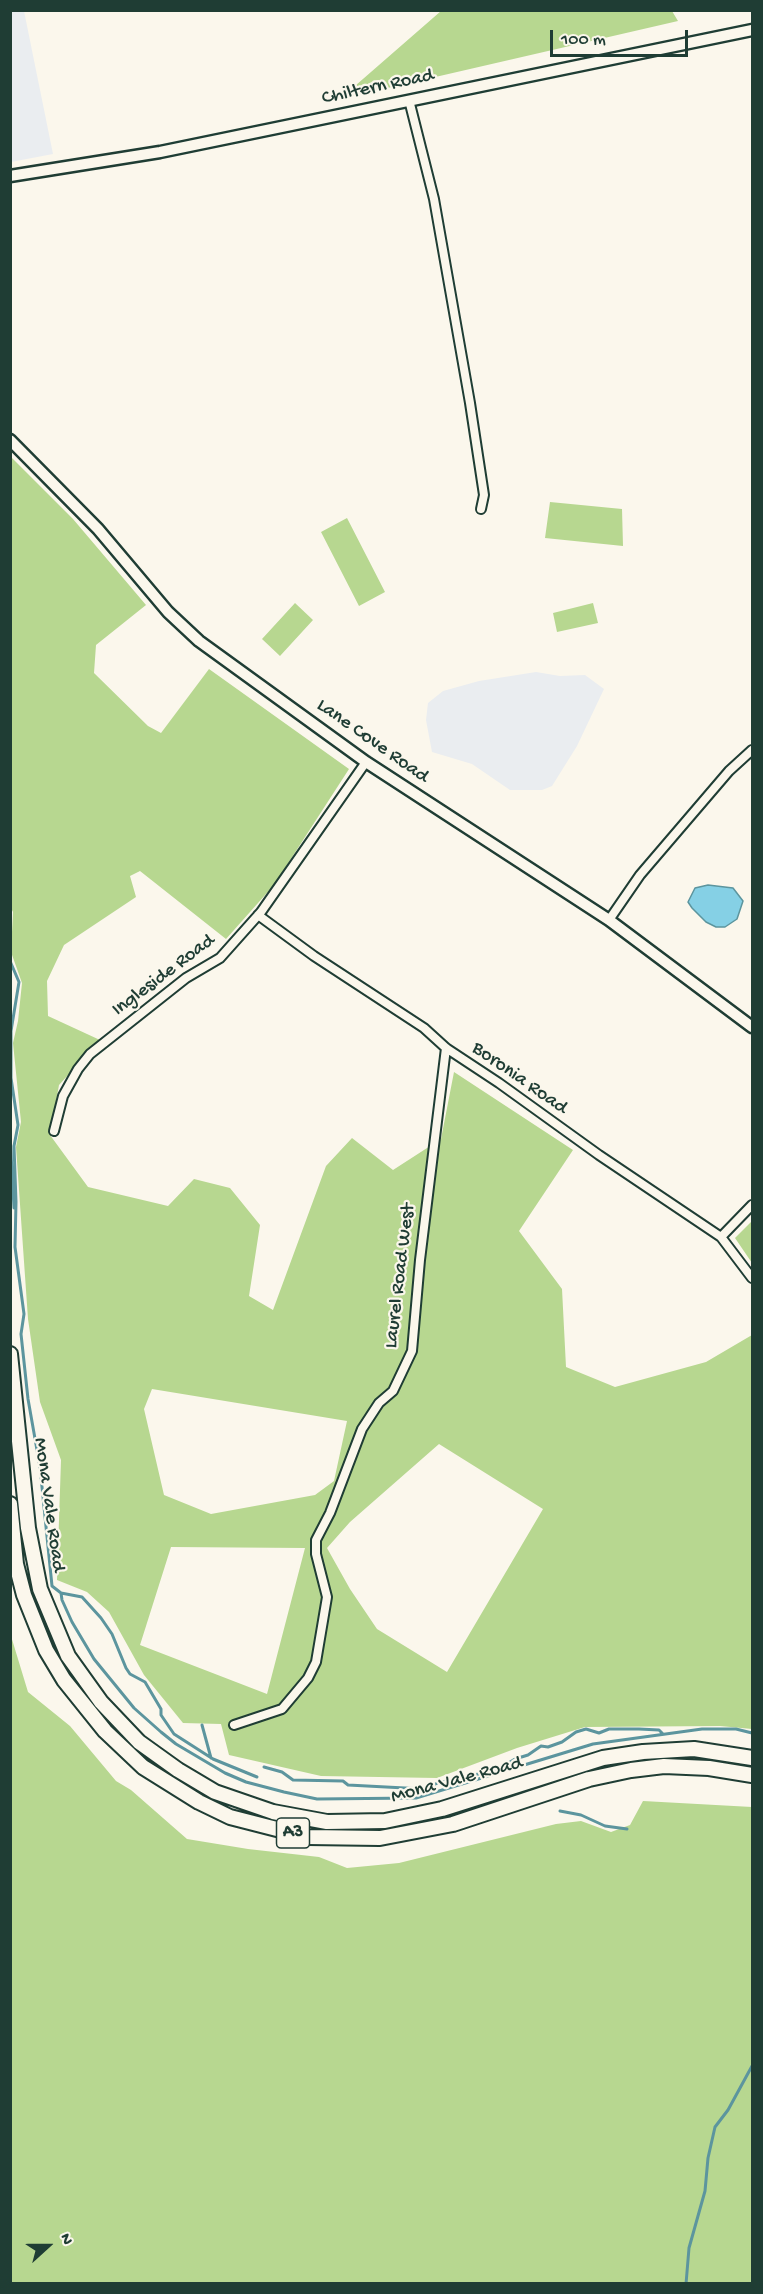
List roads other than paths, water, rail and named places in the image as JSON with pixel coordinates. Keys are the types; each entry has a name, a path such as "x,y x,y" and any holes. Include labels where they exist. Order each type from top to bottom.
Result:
{"highway":[{"name":"Mona Vale Road","path":"10,1354 30,1539 40,1589 68,1656 101,1702 139,1742 178,1770 215,1792 273,1812 327,1822 385,1821 442,1809 603,1758 643,1752 693,1749 753,1758"},
{"name":"Mona Vale Road","path":"10,1504 16,1564 24,1595 46,1650 64,1680 105,1731 144,1767 199,1802 230,1817 308,1837 380,1838 453,1824 589,1779 631,1770 664,1766 709,1768 753,1775"}],"street":[{"name":"Chiltern Road","path":"10,176 171,150 753,30"},
{"path":"409,100 434,199 470,404 483,491 484,502 481,509"},
{"name":"Lane Cove Road","path":"10,440 98,529 168,612 200,641 366,762 609,920 753,1027"},
{"path":"609,920 640,875 729,771 753,750"},
{"name":"Ingleside Road","path":"54,1131 63,1096 90,1054 177,984 220,958 258,915 366,762"},
{"name":"Boronia Road","path":"258,915 314,956 424,1028 446,1048 499,1083 598,1155 722,1237 753,1278"},
{"name":"Laurel Road West","path":"234,1725 282,1709 308,1678 316,1662 327,1598 316,1554 316,1540 330,1513 362,1429 379,1403 396,1386 412,1351 420,1260 446,1048"},
{"path":"722,1237 753,1205"}],"water":[{"path":"708,885 733,888 743,901 737,919 725,927 716,927 706,922 688,902 695,888"}],"waterway":[{"path":"10,961 19,982 11,1031 11,1078 18,1125 14,1146 15,1247 24,1314 21,1334 28,1399 40,1467 52,1586 61,1593 82,1597 101,1618 112,1634 126,1668 130,1674 145,1682 161,1709 161,1715 174,1734 213,1759 257,1777"},
{"path":"10,1135 14,1208"},
{"path":"61,1593 72,1622 94,1659 134,1708 161,1732 176,1744 225,1773 246,1782 317,1799 416,1798 593,1744 702,1729 736,1729 752,1733"},
{"path":"202,1725 211,1758"},
{"path":"264,1767 282,1772 293,1780 343,1781 348,1785 424,1789 440,1782 461,1779 502,1767 541,1746 548,1747 562,1742 576,1732 586,1729 599,1733 609,1729 659,1730 663,1734"},
{"path":"560,1811 581,1815 605,1826 627,1829"},
{"path":"686,2284 689,2248 705,2191 708,2158 715,2127 728,2110 752,2066"}]}
